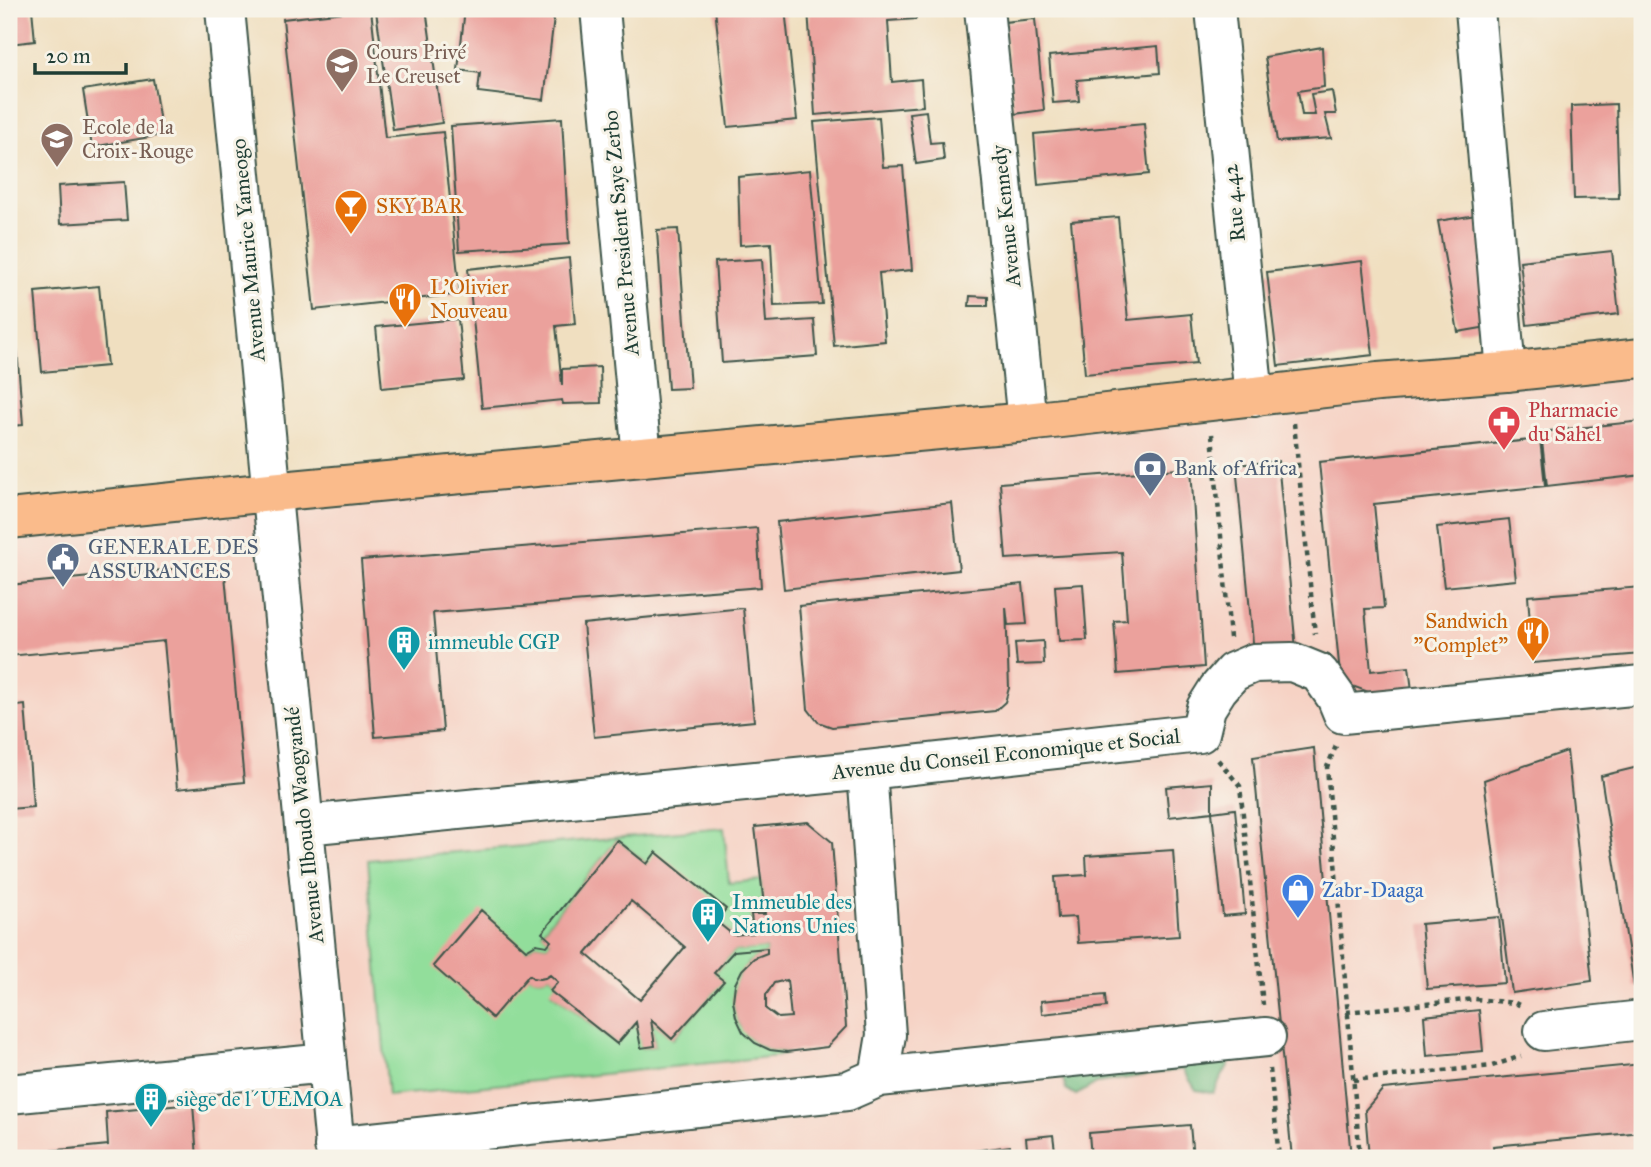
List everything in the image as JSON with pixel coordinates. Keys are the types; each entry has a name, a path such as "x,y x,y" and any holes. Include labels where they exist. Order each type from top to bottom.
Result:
{"main road":[{"path":"9,519 1027,422 1378,382 1642,358"}],"street":[{"name":"Avenue Maurice Yameogo","path":"226,9 271,492"},
{"name":"Avenue President Saye Zerbo","path":"600,9 642,457"},
{"name":"Avenue Kennedy","path":"984,9 1027,422"},
{"name":"Rue 4.42","path":"1214,9 1272,395"},
{"path":"1475,9 1506,372"},
{"name":"Avenue Ilboudo Waogyandé","path":"271,492 335,1152"},
{"path":"1233,672 1254,663 1292,662 1320,673 1336,697 1343,714 1642,685"},
{"name":"Avenue du Conseil Economique et Social","path":"304,825 867,770 1200,733 1206,708 1233,672"},
{"path":"867,770 887,1035 879,1077"},
{"path":"1544,1031 1642,1020"},
{"path":"335,1152 847,1091 879,1077 1266,1037"},
{"path":"9,1094 327,1063"}],"path":[{"path":"1272,395 1320,673"},
{"path":"1209,402 1233,672"},
{"path":"1343,714 1335,751 1327,767 1360,1158"},
{"path":"1200,733 1223,768 1240,786 1279,1158"},
{"path":"1346,1012 1475,999 1516,1003 1536,1012 1544,1031 1527,1054 1492,1066 1353,1080"}],"shaded area":[{"path":"1642,358 1642,1158 9,1158 9,521"}],"green space":[{"path":"724,828 729,883 761,880 765,914 751,914 753,933 733,935 716,921 725,909 647,864 617,840 542,932 551,941 547,946 536,944 526,950 529,975 540,979 550,975 558,982 551,992 617,1044 636,1022 642,1048 655,1046 651,1020 673,1039 723,981 714,973 734,951 767,948 767,953 754,959 742,971 736,983 735,1010 746,1034 757,1044 772,1051 787,1052 778,1056 388,1096 368,860"},
{"path":"1220,1034 1229,1064 1213,1093 1196,1090 1183,1069 1097,1083 1076,1095 1066,1089 1058,1060"}],"building":[{"path":"9,9 32,9 35,41 9,44"},
{"path":"371,9 385,138 443,132 460,294 314,310 283,19"},
{"path":"426,9 442,123 393,130 376,11"},
{"path":"465,9 555,9 544,100 478,92 480,73 458,70"},
{"path":"715,9 785,9 797,120 728,127"},
{"path":"808,9 916,9 916,19 888,21 892,82 921,79 923,106 815,115"},
{"path":"1035,19 1044,110 1014,114 1004,22"},
{"path":"1158,46 1160,73 1077,80 1079,101 1053,103 1049,56"},
{"path":"1322,47 1324,87 1298,91 1302,115 1315,115 1311,94 1332,91 1336,114 1325,114 1331,138 1277,142 1265,57"},
{"path":"153,79 162,135 92,147 83,90"},
{"path":"1616,104 1619,198 1574,199 1571,106"},
{"path":"926,111 930,143 942,142 944,160 916,164 909,113"},
{"path":"879,117 883,167 903,166 912,270 879,273 885,341 834,346 814,122"},
{"path":"562,118 569,244 459,251 451,126"},
{"path":"1144,124 1149,174 1038,185 1034,134"},
{"path":"810,170 822,304 774,306 771,243 740,245 738,177"},
{"path":"124,182 127,220 60,224 58,186"},
{"path":"1489,213 1499,325 1458,332 1438,221"},
{"path":"1118,217 1128,320 1191,314 1196,364 1085,374 1071,221"},
{"path":"678,229 690,388 668,389 657,230"},
{"path":"1612,251 1619,314 1527,325 1520,261"},
{"path":"569,258 575,324 556,326 562,385 562,369 600,367 601,403 563,404 562,400 482,408 468,269"},
{"path":"762,259 766,323 814,320 817,356 722,363 715,262"},
{"path":"1362,261 1373,355 1278,366 1267,272"},
{"path":"99,286 107,366 42,372 35,292"},
{"path":"970,296 988,297 988,306 969,306"},
{"path":"458,319 464,380 382,388 376,327"},
{"path":"9,349 17,349 23,425 9,426"},
{"path":"1642,421 1642,475 1547,486 1541,432"},
{"path":"1540,439 1545,486 1374,504 1384,608 1365,609 1371,671 1409,667 1412,690 1374,694 1352,686 1340,674 1319,462"},
{"path":"1278,461 1296,649 1254,653 1236,465"},
{"path":"1191,468 1204,667 1118,674 1114,621 1127,620 1122,552 1006,559 1000,483"},
{"path":"952,503 959,570 784,589 777,522"},
{"path":"1509,519 1516,580 1444,587 1437,527"},
{"name":"immeuble CGP","path":"757,528 761,587 433,613 443,731 375,737 361,560"},
{"path":"224,564 244,782 177,789 164,641 9,656 9,585"},
{"path":"1023,584 1027,624 1008,625 1006,607 1009,688 1005,702 995,711 832,727 818,722 808,709 799,606"},
{"path":"1083,584 1087,640 1059,641 1055,586"},
{"path":"1642,587 1642,654 1533,663 1528,596"},
{"path":"743,608 754,721 594,737 583,624"},
{"path":"1043,641 1044,664 1017,665 1015,643"},
{"path":"25,705 33,807 9,809 9,707"},
{"path":"1314,748 1351,1158 1292,1158 1253,757"},
{"path":"1567,751 1592,981 1512,993 1484,780"},
{"path":"1642,766 1642,985 1634,986 1601,776"},
{"path":"1212,783 1212,812 1169,817 1166,787"},
{"path":"1235,809 1245,914 1223,916 1212,812"},
{"path":"808,822 832,842 846,1027 827,1047 787,1052 770,1050 755,1043 743,1032 733,1001 735,984 742,970 754,958 767,953 767,948 734,951 714,973 724,981 672,1039 651,1020 655,1046 641,1048 636,1022 617,1044 550,991 558,982 550,975 539,979 529,975 492,1018 433,966 481,910 526,950 536,944 547,946 551,941 542,933 617,840 647,864 656,852 726,909 716,921 733,935 753,933 751,914 765,914 755,827","holes":["631,901 685,947 640,1000 586,954","787,980 791,1017 778,1018 766,1009 766,995 774,983"]},
{"path":"1173,850 1179,936 1078,943 1076,917 1058,918 1055,877 1087,875 1086,856"},
{"path":"1499,917 1505,983 1427,989 1421,924"},
{"path":"1105,995 1106,1007 1042,1014 1041,1001"},
{"path":"1479,1010 1483,1051 1427,1056 1424,1016"},
{"path":"1642,1064 1642,1132 1493,1146 1494,1158 1369,1158 1365,1110 1383,1089"},
{"name":"siège de l´UEMOA","path":"193,1104 197,1158 9,1158 9,1155 108,1145 106,1112"},
{"path":"1190,1125 1193,1158 1091,1158 1089,1133"},
{"path":"1053,1135 1056,1158 1028,1158 1026,1138"},
{"path":"1010,1146 1012,1158 935,1158 935,1156"}],"place":[{"name":"Cours Privé Le Creuset","path":"342,94"},
{"name":"Ecole de la Croix-Rouge","path":"57,169"},
{"name":"SKY BAR","path":"351,236"},
{"name":"L'Olivier Nouveau","path":"405,329"},
{"name":"Pharmacie du Sahel","path":"1504,452"},
{"name":"Bank of Africa","path":"1150,498"},
{"name":"GENERALE DES ASSURANCES","path":"63,589"},
{"name":"Sandwich \"Complet\"","path":"1533,663"},
{"name":"immeuble CGP","path":"404,672"},
{"name":"Zabr-Daaga","path":"1298,920"},
{"name":"Immeuble des Nations Unies","path":"708,944"},
{"name":"siège de l´UEMOA","path":"151,1129"}]}
